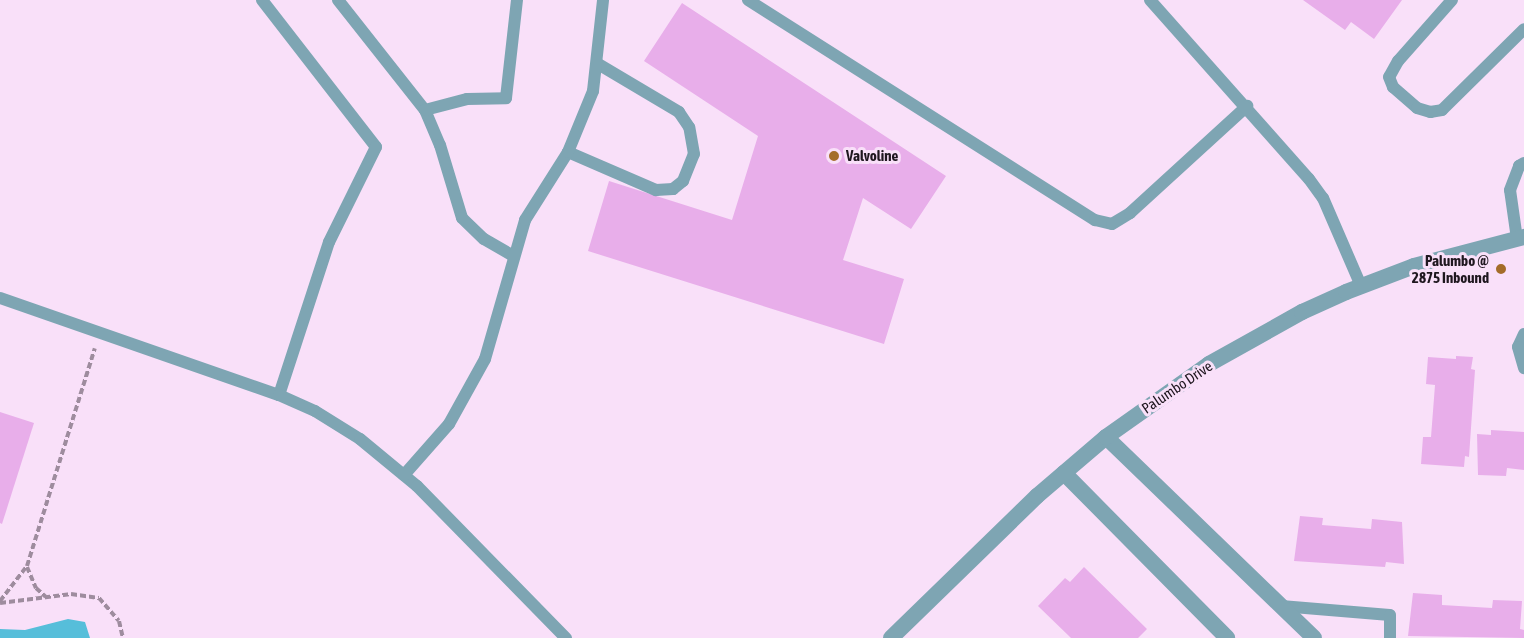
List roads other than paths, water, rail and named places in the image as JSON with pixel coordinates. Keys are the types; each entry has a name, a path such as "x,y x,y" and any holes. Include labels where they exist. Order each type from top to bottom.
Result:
{"street":[{"name":"Palumbo Drive","path":"891,638 1064,473 1106,437 1166,393 1247,342 1361,286 1414,266 1521,238"},
{"path":"1106,437 1314,638"},
{"path":"1064,473 1219,635"}],"lane":[{"path":"262,0 376,147 329,242 279,395"},
{"path":"338,0 425,110 462,218 484,239 512,255"},
{"path":"425,110 467,99 506,98 517,0"},
{"path":"404,475 449,424 481,368 512,255 525,220 568,152 593,91 598,64 603,0"},
{"path":"748,0 1095,220 1112,224 1130,213 1247,106"},
{"path":"1150,0 1247,106 1323,198 1361,286"},
{"path":"1452,0 1398,61 1389,77 1393,87 1417,108 1430,112 1442,110 1524,29"},
{"path":"568,152 656,190 673,189 683,181 694,154 689,127 680,112 598,64"},
{"path":"1521,238 1510,190 1519,166 1524,163"},
{"path":"0,298 279,395 360,439 404,475 566,638"},
{"path":"1524,333 1518,347 1524,368"},
{"path":"1281,606 1390,615 1390,638"}],"water":[{"path":"68,619 85,622 90,638 0,638 0,629 25,630"}],"place":[{"name":"Valvoline","path":"834,156"},
{"name":"Palumbo @ 2875 Inbound","path":"1501,269"}]}
